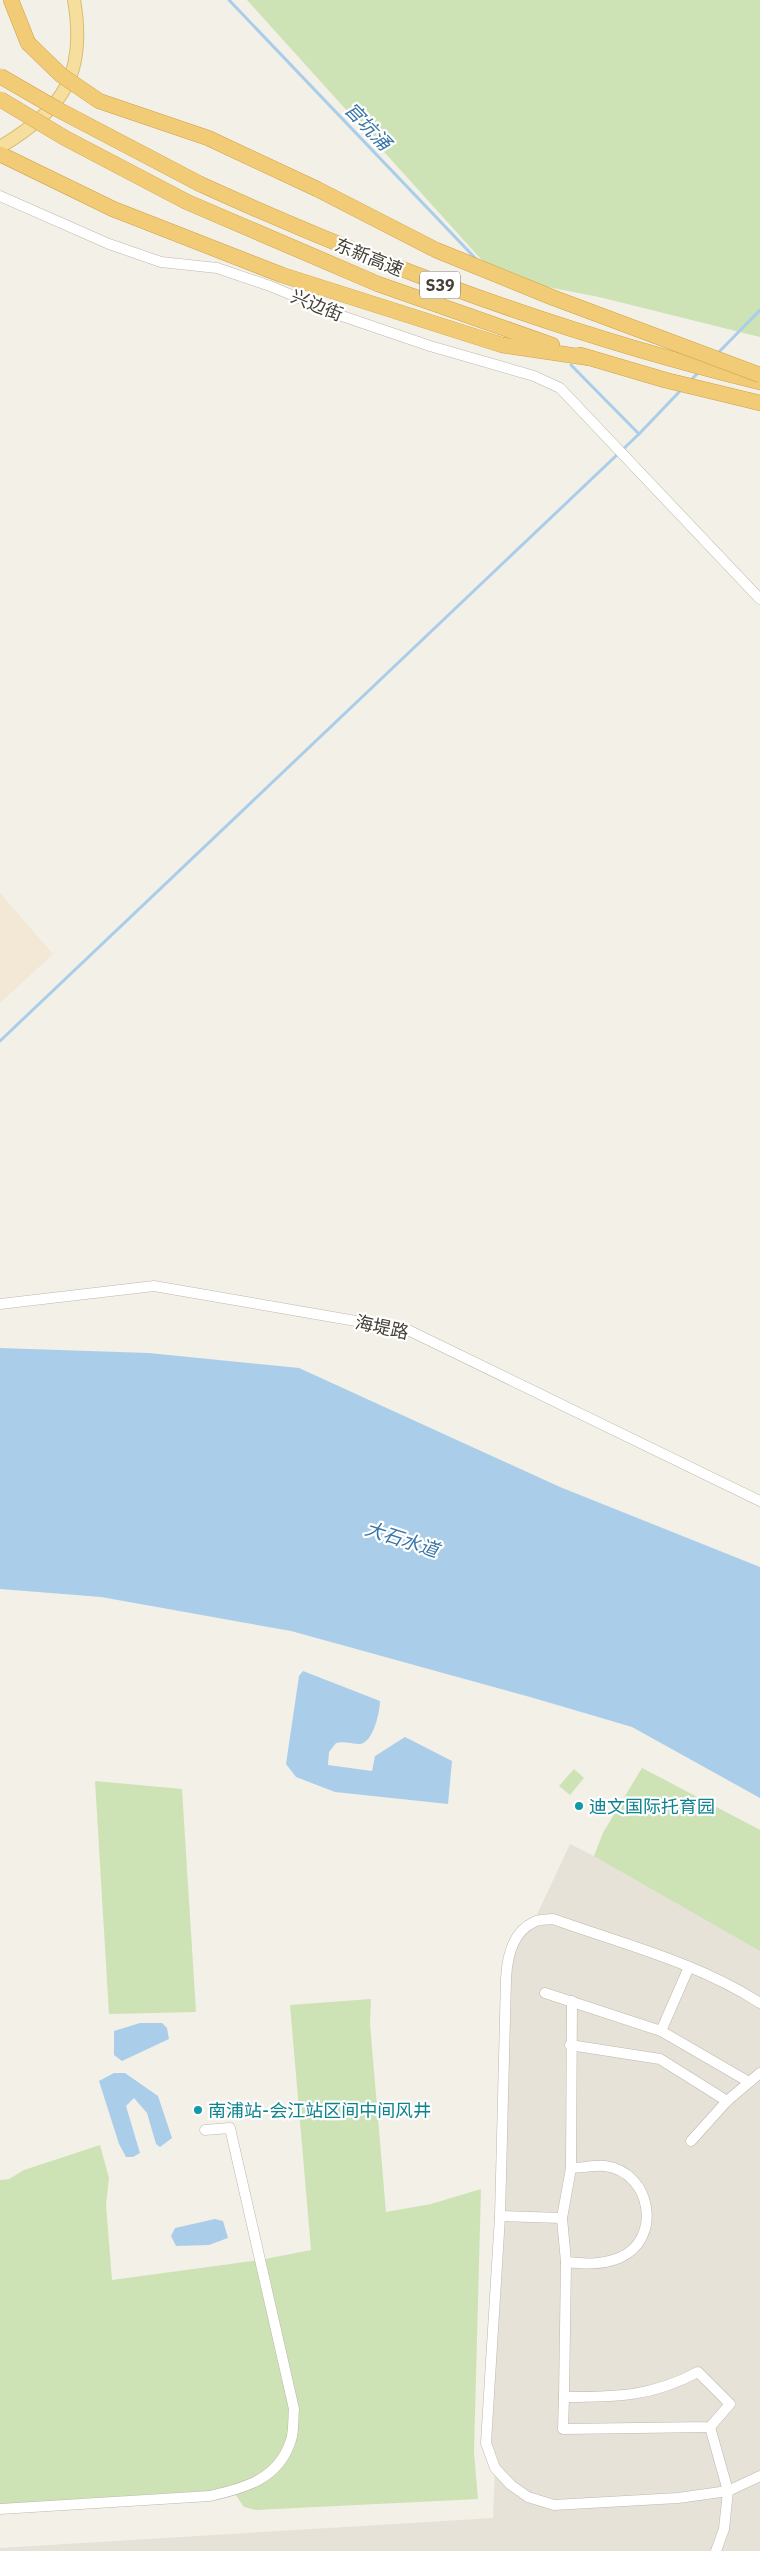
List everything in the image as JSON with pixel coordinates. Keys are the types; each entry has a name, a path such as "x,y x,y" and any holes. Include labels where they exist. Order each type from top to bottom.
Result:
{"highway":[{"path":"11,0 28,43 61,75 99,101 208,138 317,189 436,250 554,298 760,375"},
{"path":"18,0 28,43"},
{"name":"东新高速","path":"0,76 57,109 200,184 270,216 439,285 687,364 760,382"},
{"name":"东新高速","path":"0,100 65,138 188,202 378,284 453,312 590,358 665,380 760,403"},
{"path":"0,153 19,165 113,209 282,275 502,345 590,358"}],"main road":[{"path":"0,147 24,132 56,103 73,75 78,42 74,0"}],"street":[{"name":"兴边街","path":"0,196 110,244 161,262 217,268 270,286 342,316 421,344 534,376 560,388 760,599"},
{"name":"海堤路","path":"0,1304 154,1286 408,1330 760,1501"},
{"path":"760,2004 730,1984 689,1967 553,1919 534,1922 519,1934 508,1953 506,1979 500,2216 486,2443 495,2468 510,2485 528,2497 554,2505 678,2498 728,2491 760,2476"},
{"path":"661,2031 689,1967"},
{"path":"545,1993 661,2031 748,2082"},
{"path":"564,2398 622,2397 672,2386 698,2372 730,2404 710,2427 563,2429 566,2262 562,2218 571,2168 570,2045 572,2001"},
{"path":"570,2045 660,2059 727,2102"},
{"path":"691,2141 727,2102 760,2073"},
{"path":"0,2509 210,2496 242,2489 263,2479 282,2459 292,2439 294,2409 230,2128 205,2130"},
{"path":"566,2262 595,2265 620,2258 639,2244 648,2222 647,2202 632,2178 606,2166 571,2168"},
{"path":"500,2216 562,2218"},
{"path":"710,2427 728,2491 724,2529 716,2551"}],"shaded area":[{"path":"0,893 53,954 0,1003"},
{"path":"642,1768 760,1830 760,2551 0,2551 0,2548 493,2518 495,2468 486,2443 508,1953 534,1921 570,1844 594,1856 603,1833"}],"green space":[{"path":"247,0 760,0 760,337 599,297 497,277"},
{"path":"642,1768 760,1830 760,1951 594,1856 603,1833"},
{"path":"574,1769 584,1778 570,1795 559,1786"},
{"path":"95,1781 182,1789 196,2012 109,2014"},
{"path":"371,1999 370,2024 386,2212 431,2204 481,2189 474,2452 478,2499 256,2510 244,2507 233,2491 0,2510 0,2180 9,2179 24,2170 100,2145 109,2178 106,2205 112,2280 260,2260 311,2250 290,2005"}],"water":[{"name":"大石水道","path":"0,1348 149,1353 299,1368 560,1487 760,1567 760,1798 632,1727 291,1631 101,1597 0,1589"},
{"path":"303,1671 380,1701 377,1719 369,1738 360,1744 336,1743 329,1752 328,1765 372,1771 375,1756 405,1737 452,1761 448,1804 335,1792 296,1777 286,1764 299,1676"},
{"path":"140,2023 162,2023 167,2028 169,2039 122,2061 114,2055 114,2031"},
{"path":"114,2073 125,2073 158,2096 172,2138 160,2147 156,2144 147,2113 134,2098 126,2106 140,2153 133,2157 126,2157 119,2144 99,2081"},
{"path":"215,2219 223,2221 228,2238 209,2245 176,2246 171,2236 175,2228"}],"waterway":[{"name":"官坑涌","path":"229,0 477,260"},
{"path":"717,354 760,310"},
{"name":"官坑涌","path":"571,365 639,434"},
{"path":"690,381 700,371"},
{"path":"0,1041 639,434 682,389"}],"place":[{"name":"迪文国际托育园","path":"579,1806"},
{"name":"南浦站-会江站区间中间风井","path":"198,2110"}]}
